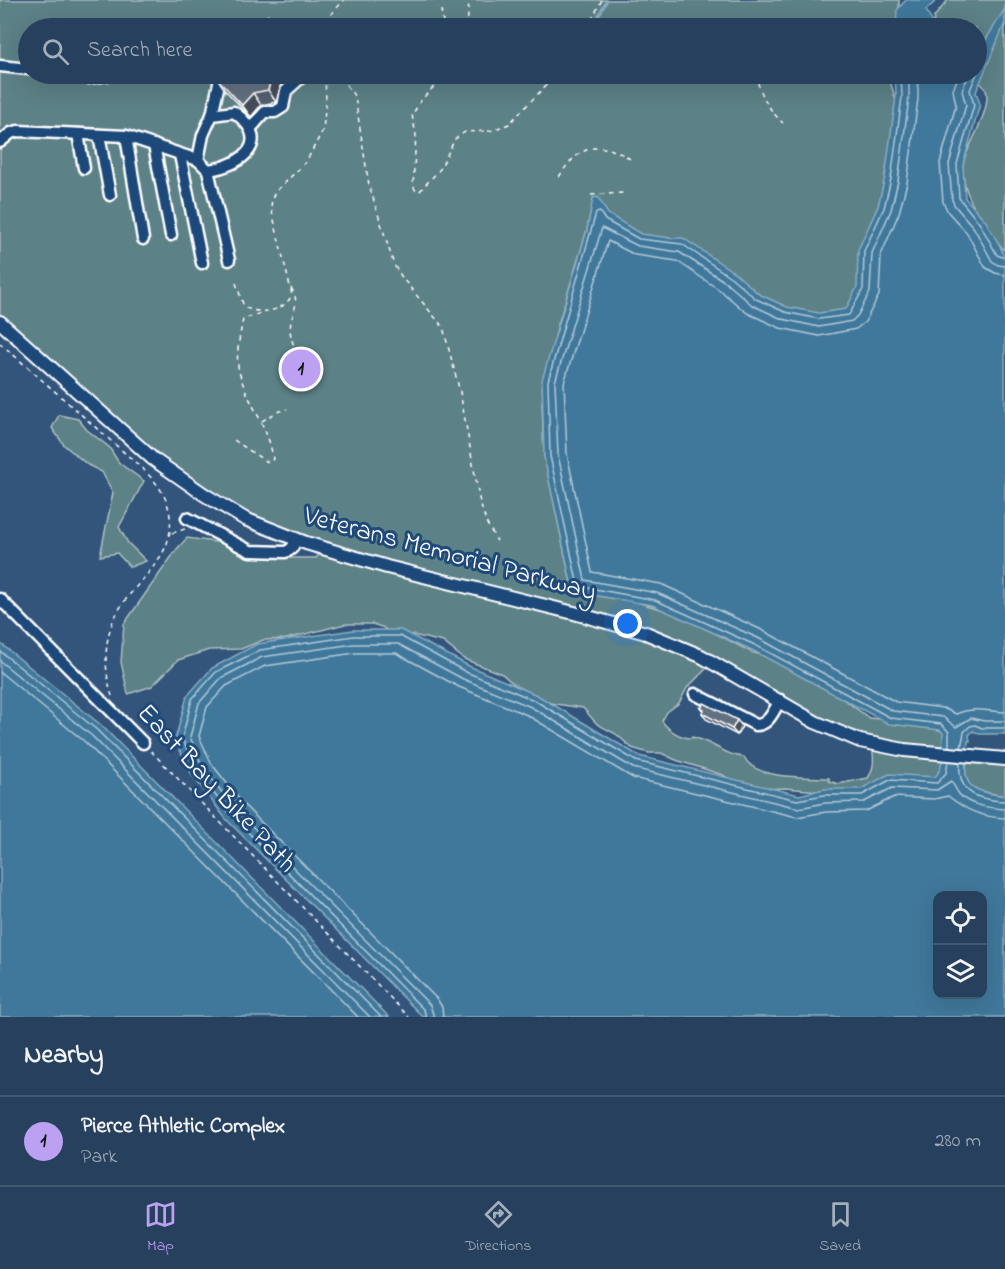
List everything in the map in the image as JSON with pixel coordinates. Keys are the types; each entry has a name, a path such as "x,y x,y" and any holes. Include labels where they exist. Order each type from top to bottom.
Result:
{"main road":[{"name":"Veterans Memorial Parkway","path":"0,321 153,459 231,512 296,539 387,567 646,633 701,656 815,722 860,741 896,749 1005,759"}],"lane":[{"path":"0,66 18,68"},
{"path":"198,160 203,135 212,115 220,84"},
{"path":"251,128 265,112 275,112 283,107 286,91 293,84"},
{"path":"208,170 241,158 251,149 253,141 251,128 234,112 212,115"},
{"path":"0,142 18,130 126,136 198,160 208,170 229,260"},
{"path":"78,134 84,168"},
{"path":"99,135 110,195"},
{"path":"126,136 143,239"},
{"path":"154,145 171,235"},
{"path":"180,154 202,263"},
{"path":"192,521 250,551 290,551 296,539"},
{"path":"0,599 143,742"},
{"path":"696,694 756,725 767,721 780,700"}],"path":[{"path":"328,18 344,0"},
{"path":"468,18 469,0"},
{"path":"592,18 602,0"},
{"path":"441,10 442,18"},
{"path":"234,440 256,456 270,462 273,459 261,421 239,373 238,352 243,320 280,308 289,302 292,295 274,220 272,198 276,191 306,162 323,129 325,84"},
{"path":"346,84 355,96 369,185 393,265 443,327 460,392 480,503 487,524 497,541"},
{"path":"436,84 422,99 412,115 415,125 413,186 419,192 440,169 455,139 465,132 490,131 509,124 547,84"},
{"path":"758,84 769,109 783,123"},
{"path":"559,177 572,159 590,148 602,147 618,150 633,161"},
{"path":"591,195 623,193"},
{"path":"236,284 244,307 254,312 268,311"},
{"path":"290,287 295,293 296,301 290,330 294,346"},
{"path":"0,343 152,478 166,500 171,533 186,529 192,521"},
{"path":"261,421 287,409"},
{"name":"East Bay Bike Path","path":"113,698 106,656 113,619 130,592 159,560 171,533"},
{"name":"East Bay Bike Path","path":"143,742 410,1017"}],"green space":[{"path":"0,0 899,0 899,18 18,18 18,84 891,84 896,101 885,175 895,187 858,256 860,291 854,310 801,316 649,244 608,214 590,214 557,328 542,403 544,456 572,588 623,598 681,615 751,652 772,658 831,690 869,718 901,721 942,731 946,735 946,776 863,795 785,788 765,789 736,783 723,775 661,753 649,753 632,748 616,734 597,724 583,708 542,702 527,695 502,674 464,659 443,642 391,633 372,624 345,624 286,639 263,640 241,649 209,650 178,660 152,686 128,694 121,662 124,624 187,538 222,543 278,558 316,558 326,547 271,528 166,467 0,320","holes":["712,663 872,746 872,770 868,778 838,784 829,781 829,778 782,776 759,770 744,757 731,754 699,739 679,735 662,721 667,712 679,703 687,688"]},
{"path":"948,0 1005,0 1005,251 974,208 963,171 964,159 986,106 986,90 980,84 987,84 987,18 934,17"},
{"path":"59,415 78,419 87,430 109,447 119,463 144,481 119,527 128,543 146,561 130,567 117,553 100,556 113,493 102,472 88,465 64,445 52,428"},
{"path":"968,759 1005,762 1005,796 980,791 969,785 965,772"}],"water":[{"path":"906,0 937,0 926,10 930,18 897,18 897,10"},
{"path":"1004,10 1005,23 987,66 987,38"},
{"path":"895,84 979,84 976,92 980,104 963,165 965,198 985,220 1005,259 1005,734 979,734 973,731 969,735 966,775 972,787 990,794 1005,796 1005,1017 423,1017 226,819 192,775 175,740 187,696 212,668 257,644 353,630 401,630 469,666 537,695 639,756 799,795 824,789 861,789 889,774 935,777 942,761 943,733 940,730 889,724 752,650 652,605 573,592 544,457 542,380 587,230 593,198 598,197 608,214 641,234 683,238 735,273 759,294 787,307 819,313 846,309 857,287 858,250 878,206 885,177 896,96"},
{"path":"0,643 101,725 389,1017 0,1017"}],"building":[{"path":"223,84 270,84 268,90 253,93 242,105"},
{"path":"704,703 737,720 732,729 702,713 704,710 701,708"}],"waterway":[{"path":"597,18 607,0"}],"place":[{"name":"Pierce Athletic Complex","path":"301,369"}]}
